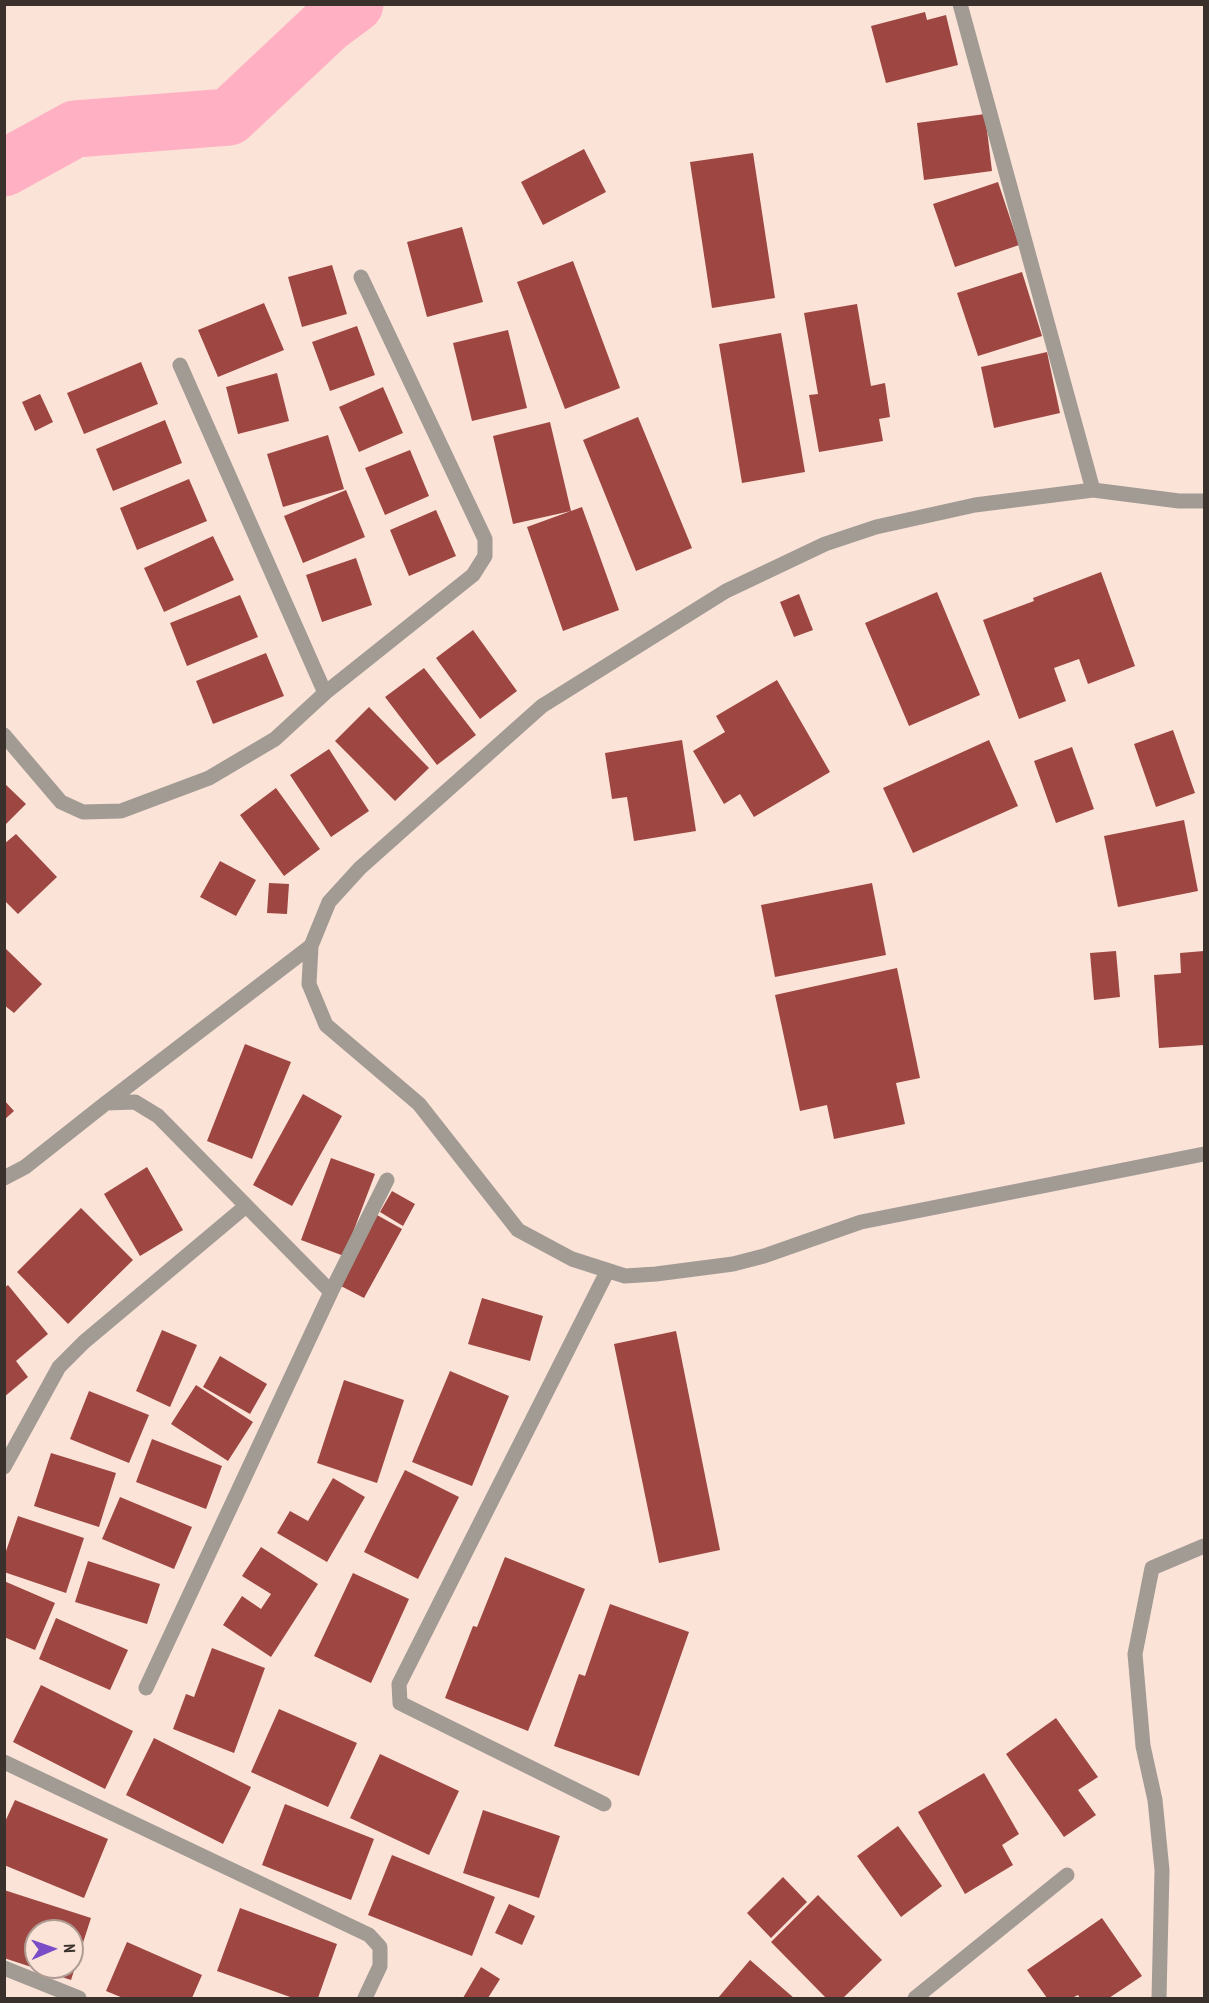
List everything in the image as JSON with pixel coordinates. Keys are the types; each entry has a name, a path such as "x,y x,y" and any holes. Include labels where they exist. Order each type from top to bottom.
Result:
{"street":[{"path":"960,4 1093,490"},
{"path":"4,735 61,802 83,812 121,811 209,778 274,740 325,693 473,575 485,556 485,539 361,277"},
{"path":"180,365 325,693"},
{"path":"1204,501 1179,501 1093,490 975,506 876,527 825,544 726,591 542,706 360,868 329,902 311,946 309,984 326,1025 419,1104 518,1230 572,1259 625,1276 733,1264 861,1222 1204,1155"},
{"path":"4,1179 25,1167 106,1102 311,946"},
{"path":"106,1102 135,1102 158,1116 331,1292"},
{"path":"146,1688 331,1292 387,1180"},
{"path":"4,1467 59,1367 84,1342 246,1206"},
{"path":"604,1804 400,1703 399,1684 607,1272"},
{"path":"1159,1998 1162,1870 1155,1800 1143,1746 1135,1654 1152,1568 1204,1546"},
{"path":"4,1762 369,1935 380,1947 380,1966 365,1998"},
{"path":"915,1998 1067,1875"},
{"path":"4,1968 79,1998"}],"building":[{"path":"925,12 927,20 946,15 958,65 886,83 871,26"},
{"path":"985,114 992,171 924,180 917,123"},
{"path":"584,149 606,192 543,225 521,182"},
{"path":"753,153 775,298 712,308 690,162"},
{"path":"998,182 1019,245 955,267 933,204"},
{"path":"462,227 483,302 427,317 407,242"},
{"path":"573,261 620,388 565,409 517,282"},
{"path":"332,265 347,314 302,327 288,277"},
{"path":"1022,272 1042,336 978,356 957,293"},
{"path":"264,303 284,350 218,377 198,330"},
{"path":"857,304 871,386 885,383 890,417 879,419 883,441 819,452 809,395 818,394 804,313"},
{"path":"357,326 375,375 330,391 312,342"},
{"path":"508,330 527,408 472,421 453,343"},
{"path":"781,333 805,472 742,483 719,344"},
{"path":"1047,352 1060,413 994,428 981,367"},
{"path":"141,362 158,404 84,434 67,393"},
{"path":"277,373 289,421 238,434 226,387"},
{"path":"383,387 403,433 359,452 339,407"},
{"path":"40,394 53,422 35,431 22,402"},
{"path":"638,417 692,548 636,571 583,440"},
{"path":"165,420 182,463 113,491 96,449"},
{"path":"550,422 571,511 513,524 493,436"},
{"path":"328,435 344,489 283,507 267,454"},
{"path":"410,450 429,496 385,515 365,468"},
{"path":"189,479 207,521 137,550 120,508"},
{"path":"346,490 365,537 303,563 284,516"},
{"path":"582,507 619,610 563,631 527,527"},
{"path":"436,510 456,556 409,576 390,530"},
{"path":"213,536 234,580 164,612 144,568"},
{"path":"356,558 372,605 322,622 306,575"},
{"path":"1101,572 1135,666 1088,684 1079,659 1054,668 1066,701 1019,719 983,620"},
{"path":"937,592 980,695 909,726 865,623"},
{"path":"799,594 813,630 794,637 780,602"},
{"path":"240,595 258,637 187,666 170,623"},
{"path":"473,630 517,691 480,719 436,658"},
{"path":"266,653 284,696 213,724 196,681"},
{"path":"424,668 476,735 437,765 385,697"},
{"path":"777,680 830,772 754,817 740,794 724,804 693,751 725,732 716,716"},
{"path":"369,707 429,768 395,801 335,741"},
{"path":"1173,730 1195,793 1156,807 1134,744"},
{"path":"682,740 696,831 634,841 627,797 612,799 605,753"},
{"path":"989,740 1018,806 913,853 883,788"},
{"path":"1072,747 1094,809 1056,823 1034,761"},
{"path":"329,749 369,811 331,837 290,775"},
{"path":"4,783 26,804 4,826"},
{"path":"276,788 320,849 284,876 240,815"},
{"path":"1184,820 1198,891 1118,907 1104,836"},
{"path":"16,834 57,877 18,914 4,900 4,844"},
{"path":"220,861 256,880 236,916 200,897"},
{"path":"269,883 289,884 287,914 267,913"},
{"path":"872,883 886,955 775,977 761,905"},
{"path":"4,947 42,984 14,1013 4,1005"},
{"path":"1116,951 1120,997 1094,1000 1090,953"},
{"path":"1204,951 1204,1045 1159,1048 1154,975 1181,973 1180,953"},
{"path":"897,968 920,1078 896,1083 905,1124 834,1139 827,1105 800,1111 775,995"},
{"path":"245,1044 291,1062 252,1159 207,1141"},
{"path":"303,1094 342,1116 292,1206 253,1185"},
{"path":"4,1100 14,1111 4,1120"},
{"path":"331,1158 375,1174 344,1256 301,1240"},
{"path":"147,1167 183,1230 140,1256 104,1194"},
{"path":"392,1191 415,1204 403,1226 380,1212"},
{"path":"81,1208 133,1260 68,1324 17,1272"},
{"path":"377,1215 402,1229 364,1298 339,1285"},
{"path":"8,1285 48,1334 16,1361 28,1377 4,1397 4,1288"},
{"path":"482,1298 543,1316 530,1361 468,1344"},
{"path":"162,1330 197,1345 170,1407 136,1391"},
{"path":"676,1331 720,1550 659,1563 614,1344"},
{"path":"220,1356 267,1384 250,1414 203,1387"},
{"path":"450,1371 509,1396 472,1486 412,1462"},
{"path":"344,1380 404,1400 377,1483 317,1463"},
{"path":"196,1385 253,1422 228,1461 171,1424"},
{"path":"89,1391 149,1415 129,1463 70,1439"},
{"path":"152,1439 222,1466 206,1509 136,1482"},
{"path":"51,1453 116,1473 99,1527 34,1506"},
{"path":"405,1470 459,1497 418,1579 364,1552"},
{"path":"333,1478 365,1497 327,1562 277,1533 290,1511 308,1521"},
{"path":"120,1497 192,1527 174,1569 102,1539"},
{"path":"18,1516 84,1538 66,1593 4,1572 4,1557"},
{"path":"261,1547 318,1584 271,1657 223,1625 242,1596 261,1609 271,1594 242,1576"},
{"path":"505,1557 585,1589 528,1731 445,1698 473,1626 477,1627"},
{"path":"88,1561 160,1584 147,1624 75,1602"},
{"path":"353,1573 409,1599 371,1683 314,1656"},
{"path":"4,1581 55,1603 35,1650 4,1637"},
{"path":"610,1604 689,1632 639,1776 554,1746 579,1674 585,1676"},
{"path":"56,1618 128,1650 110,1690 39,1659"},
{"path":"212,1648 265,1668 234,1753 173,1729 186,1694 194,1697"},
{"path":"41,1685 133,1731 105,1789 13,1742"},
{"path":"279,1709 357,1743 328,1807 251,1772"},
{"path":"1056,1718 1098,1777 1078,1790 1096,1815 1064,1837 1006,1754"},
{"path":"154,1738 251,1787 223,1844 126,1795"},
{"path":"380,1754 459,1791 429,1855 350,1818"},
{"path":"984,1773 1019,1834 1002,1845 1013,1865 965,1894 918,1812"},
{"path":"15,1800 108,1839 84,1898 4,1865 4,1824"},
{"path":"285,1804 374,1839 351,1900 262,1865"},
{"path":"483,1810 560,1836 539,1898 463,1873"},
{"path":"898,1826 942,1886 901,1917 857,1856"},
{"path":"392,1855 495,1897 472,1956 368,1915"},
{"path":"783,1877 807,1902 771,1938 747,1913"},
{"path":"4,1890 91,1918 84,1940 84,1919 24,1919 24,1965 4,1958"},
{"path":"818,1895 882,1960 843,1998 826,1998 771,1942"},
{"path":"509,1904 535,1916 522,1945 495,1933"},
{"path":"240,1908 337,1944 318,1998 293,1998 217,1971"},
{"path":"1102,1918 1142,1976 1109,1998 1080,1998 1078,1995 1072,1998 1047,1998 1027,1970"},
{"path":"127,1942 202,1975 192,1998 123,1998 106,1991"},
{"path":"750,1960 794,1998 718,1998"},
{"path":"481,1967 500,1979 488,1998 463,1998"}],"waterway":[{"path":"4,168 75,129 229,117 328,24 355,4"}]}
